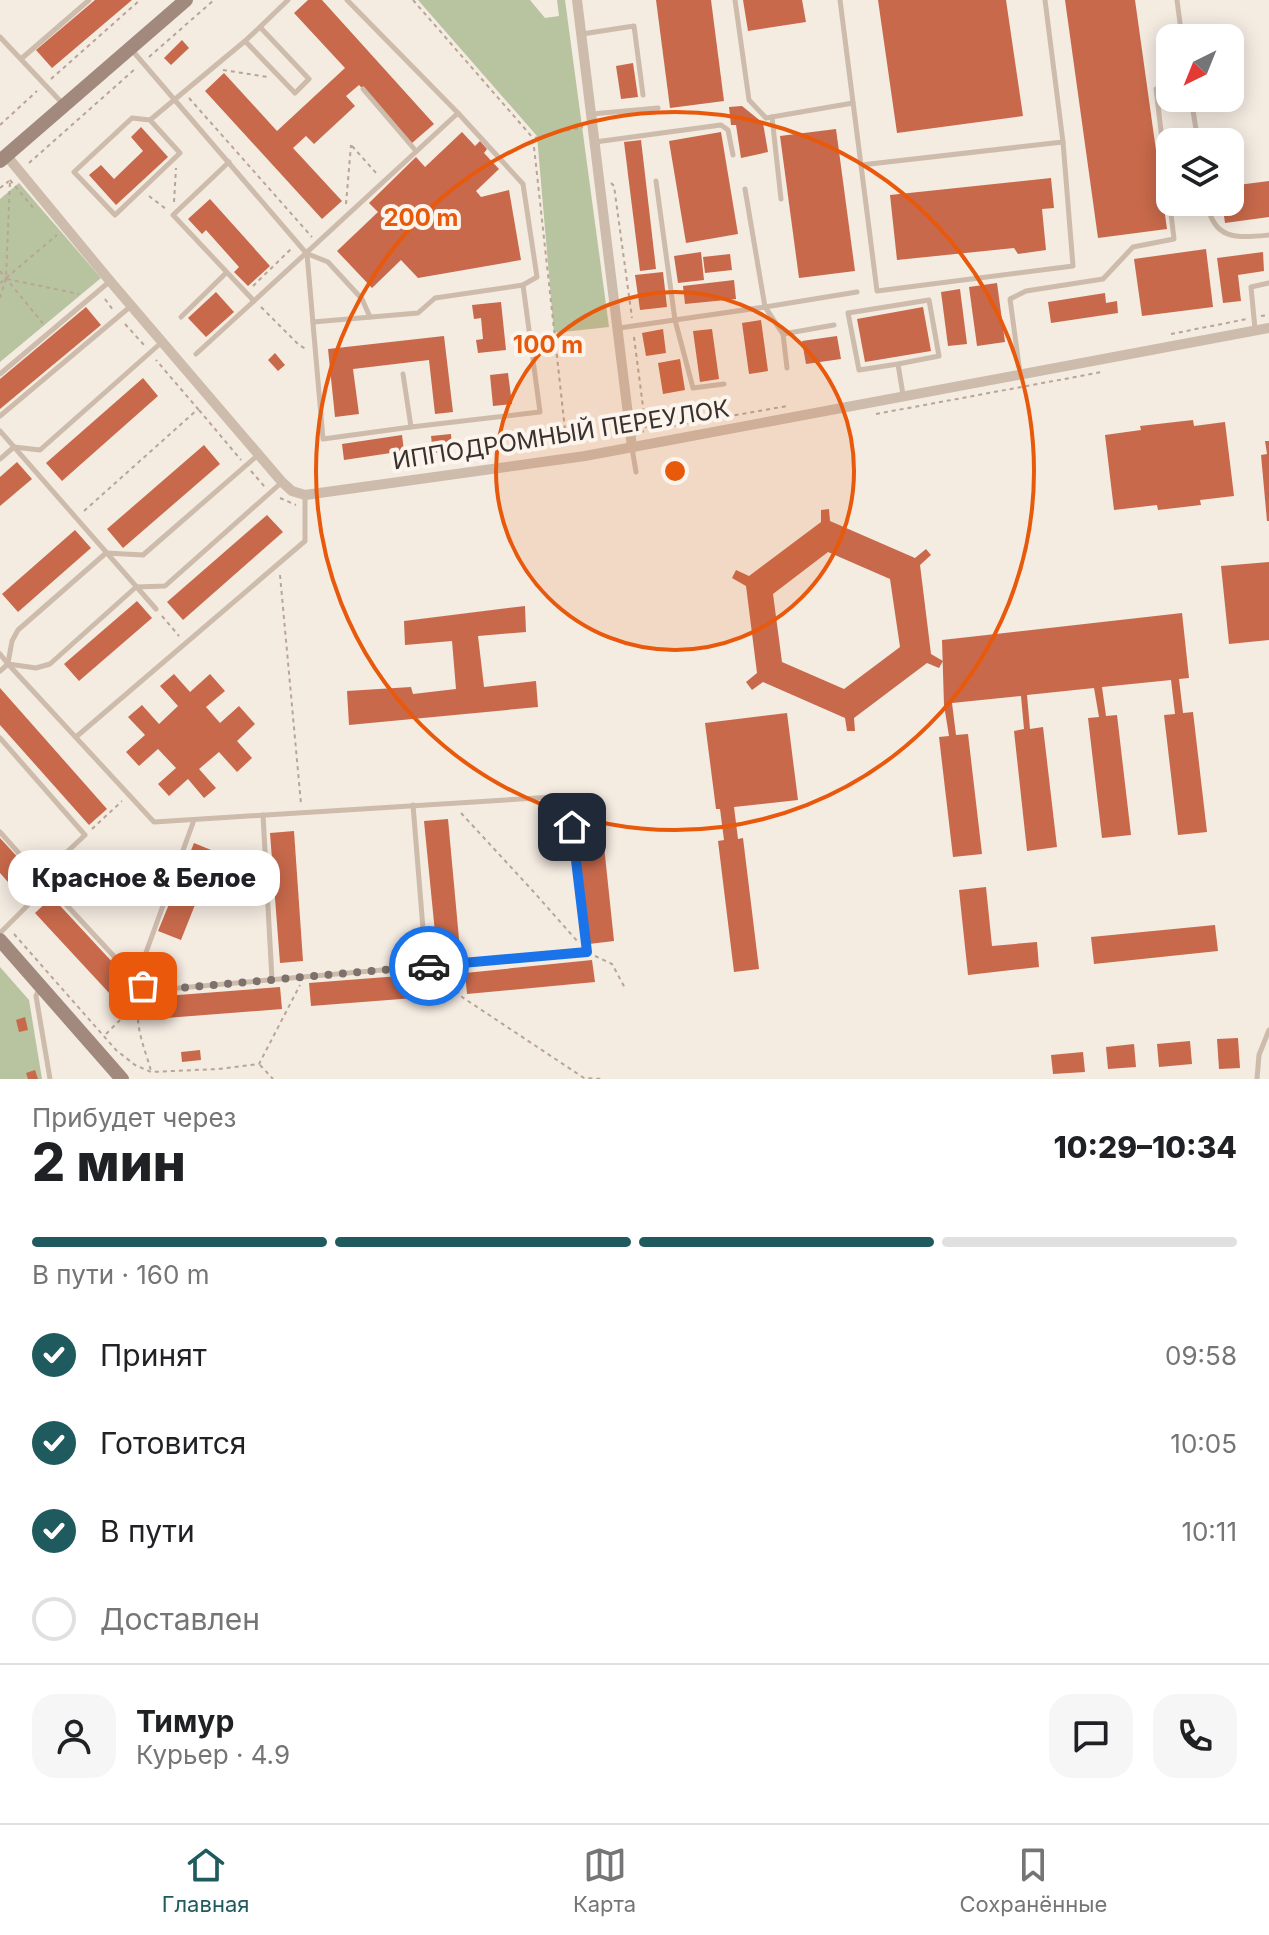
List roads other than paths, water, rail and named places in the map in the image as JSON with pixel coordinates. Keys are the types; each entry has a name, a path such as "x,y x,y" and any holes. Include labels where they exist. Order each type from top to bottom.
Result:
{"main road":[{"path":"3,158 186,0"},
{"path":"4,933 41,986 117,1073 136,1079"}],"street":[{"path":"577,0 632,447"},
{"path":"3,158 20,171 106,285 131,305 282,482 292,491 305,495"},
{"name":"ИППОДРОМНЫЙ ПЕРЕУЛОК","path":"305,495 632,447 1269,328"}],"lane":[{"path":"21,59 89,0"},
{"path":"150,120 180,153 115,215 74,172 132,118 150,120 214,69 288,0"},
{"path":"313,322 418,313 435,298 523,285 537,277 523,184 347,0"},
{"path":"735,0 749,100 766,118 853,103"},
{"path":"840,0 877,291 1073,266 1063,142 1045,0"},
{"path":"1177,0 1180,24"},
{"path":"581,34 634,26 643,95"},
{"path":"245,41 295,93 309,79 260,27"},
{"path":"0,37 64,106"},
{"path":"130,48 307,254 328,262 362,299 370,317"},
{"path":"363,89 416,151"},
{"path":"592,120 658,108"},
{"path":"1020,374 1010,299 1026,291 1103,279 1133,247 1174,239 1159,112"},
{"path":"196,354 458,113"},
{"path":"772,117 781,199"},
{"path":"594,142 721,125 728,130 733,155"},
{"path":"861,165 1063,142"},
{"path":"229,162 173,215 254,301"},
{"path":"656,181 675,320 693,388 724,384"},
{"path":"745,189 765,307 783,334 787,368"},
{"path":"1210,216 1222,232 1239,238 1269,235"},
{"path":"307,254 323,439 540,412 523,285"},
{"path":"181,317 226,273"},
{"path":"1255,330 1251,287 1269,283"},
{"path":"0,374 106,285"},
{"path":"619,328 857,292"},
{"path":"929,300 939,356 898,364 859,370 848,313 929,300"},
{"path":"0,416 131,305"},
{"path":"783,334 834,325"},
{"path":"0,459 14,447 40,450 162,342"},
{"path":"898,364 903,396"},
{"path":"403,374 411,427"},
{"path":"0,431 156,609"},
{"path":"632,447 636,472"},
{"path":"0,671 8,664 12,641 18,630 106,553 143,555 258,455"},
{"path":"8,664 36,668 50,664 136,587 165,586 282,482"},
{"path":"76,737 305,541 305,495"},
{"path":"0,654 154,822 569,796 587,952 147,989 0,832"},
{"path":"0,738 85,835 50,868 48,885 4,933 0,933"},
{"path":"413,805 426,966"},
{"path":"263,815 272,980"},
{"path":"136,980 194,820"},
{"path":"41,986 36,996 50,1079"},
{"path":"1257,1079 1259,1055 1269,1030"}],"place":[{"name":"Красное & Белое","path":"143,986"}]}
